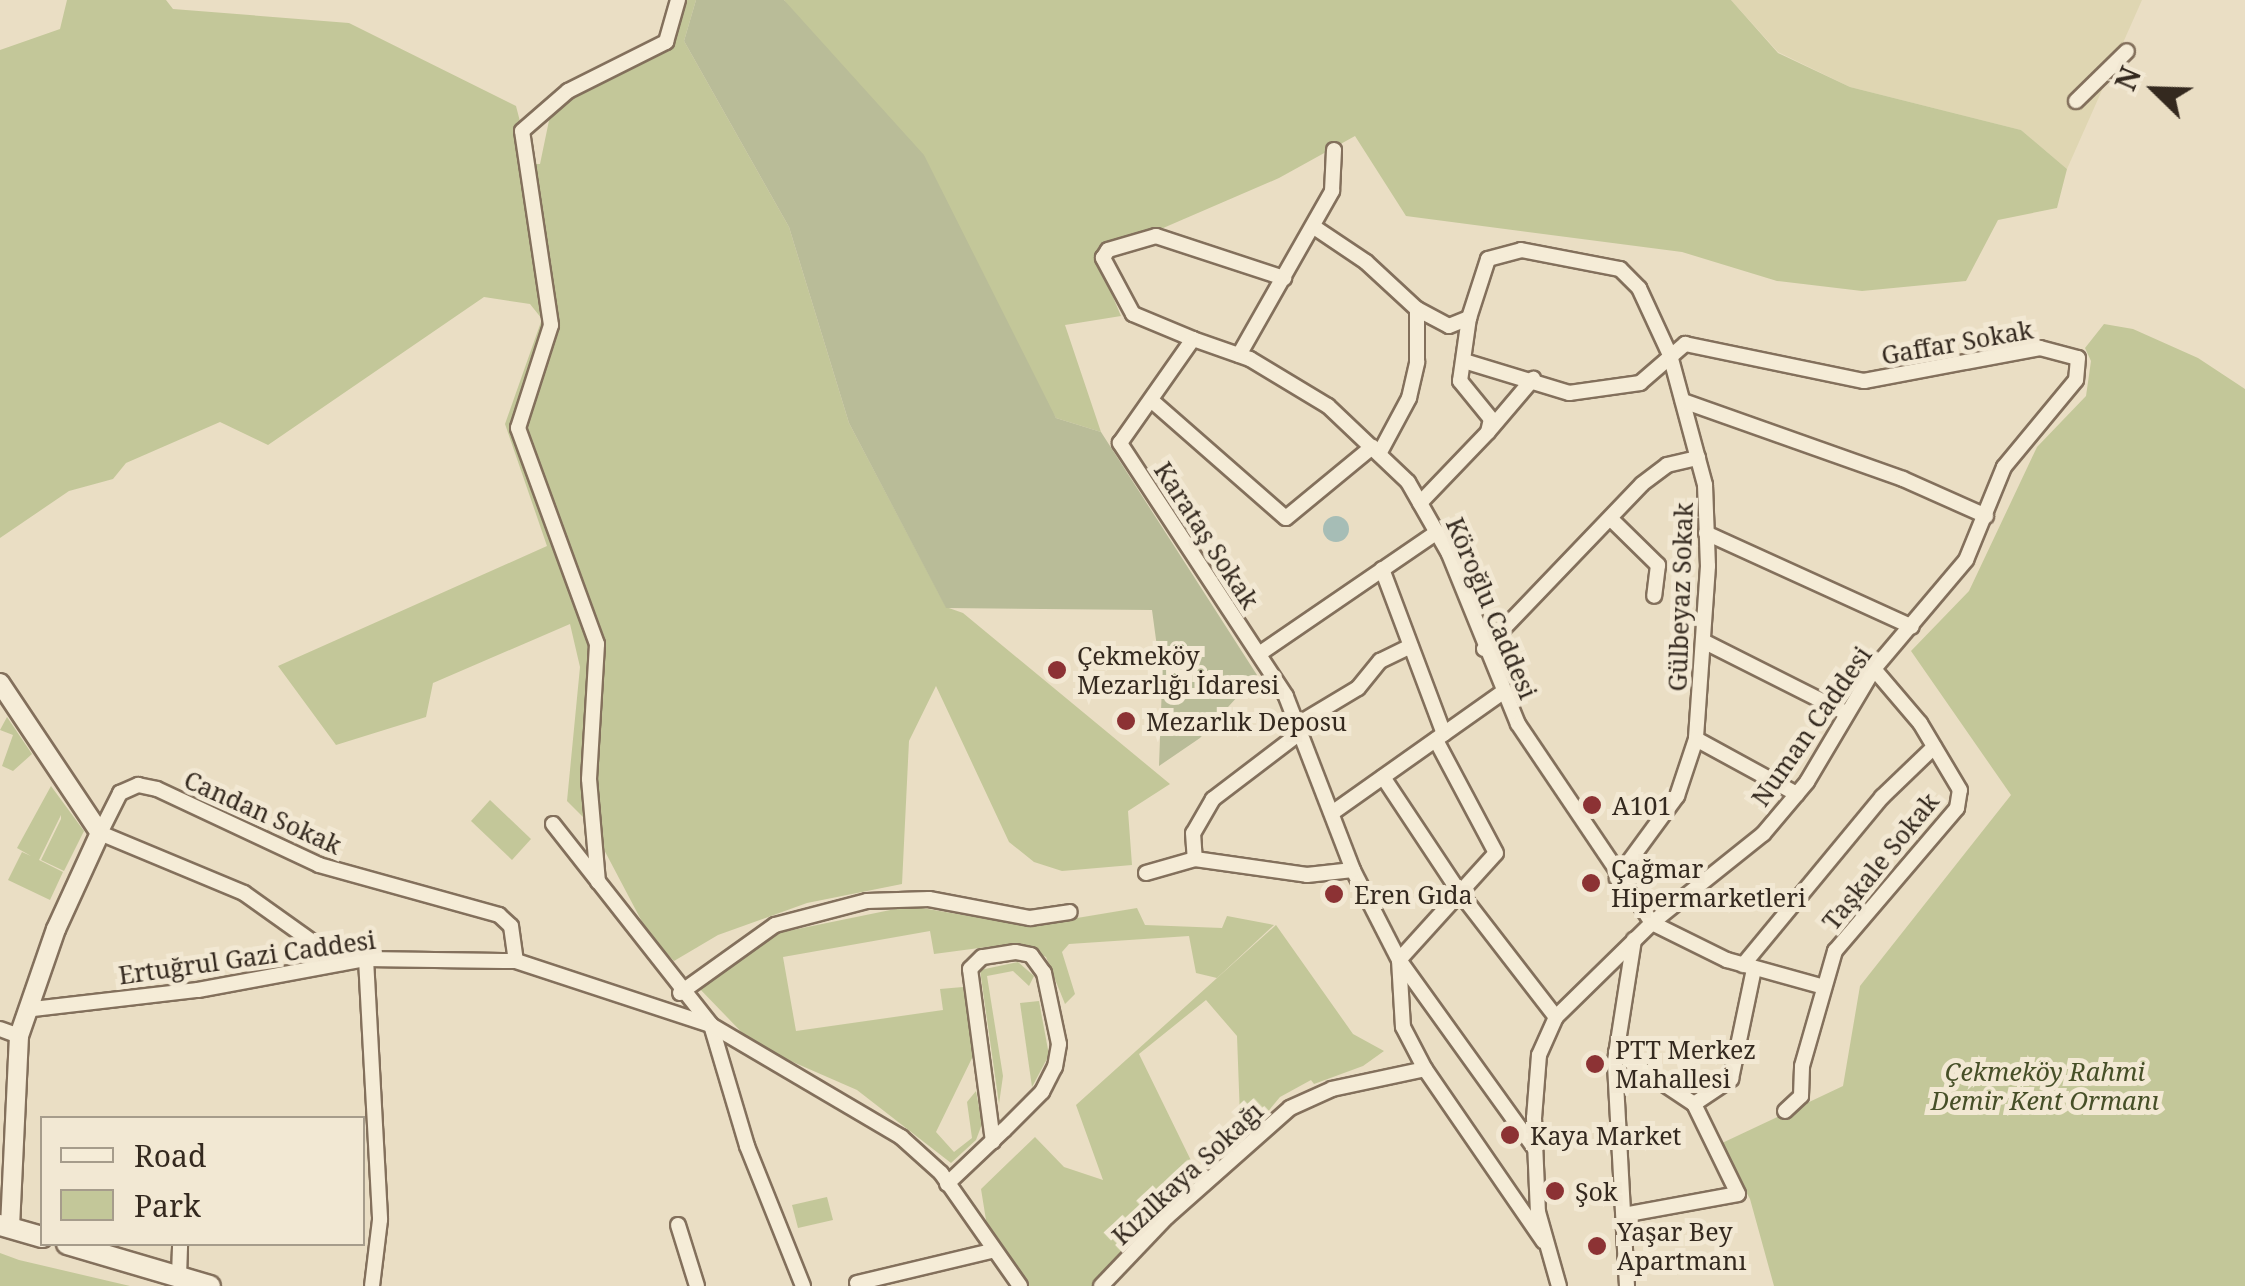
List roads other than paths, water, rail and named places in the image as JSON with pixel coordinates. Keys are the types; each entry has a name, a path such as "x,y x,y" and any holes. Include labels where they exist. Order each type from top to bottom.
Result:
{"main road":[{"path":"5,1226 40,1236"},
{"path":"74,1246 210,1286"}],"street":[{"path":"598,882 590,779 598,644 518,428 551,325 522,132 568,91 666,42 678,0"},
{"path":"2076,101 2127,52"},
{"path":"1238,356 1332,191 1334,150"},
{"path":"1314,228 1366,262 1417,309 1450,326 1469,318 1460,381 1491,419 1488,432"},
{"name":"Köroğlu Caddesi","path":"1284,278 1156,236 1133,238 1103,258 1134,314 1238,356 1328,406 1376,450 1420,503 1437,532 1503,692 1617,878 1652,923 1748,967 1821,986"},
{"name":"Gülbeyaz Sokak","path":"1469,318 1488,259 1521,250 1620,268 1638,288 1670,355 1698,458 1706,533 1696,740 1677,796 1617,878"},
{"path":"1193,338 1151,400 1286,518 1376,450 1408,398 1417,362 1417,309"},
{"name":"Gaffar Sokak","path":"1670,355 1685,344 1864,381 2040,348 2078,358"},
{"path":"1464,361 1569,393 1595,393 1640,383 1660,372 1670,355"},
{"name":"Numan Caddesi","path":"1634,939 1763,834 1797,794 1874,669 1966,560 2014,452 2076,380 2078,358"},
{"path":"1420,503 1533,379"},
{"name":"Karataş Sokak","path":"1151,400 1120,444 1259,654 1299,728 1354,870"},
{"path":"1682,401 1904,479 1986,516"},
{"path":"1484,649 1667,465 1698,458"},
{"path":"1611,519 1658,565 1654,596"},
{"path":"1259,654 1437,532"},
{"path":"1706,533 1912,627"},
{"path":"1382,569 1440,737 1496,853 1399,960 1403,1027 1425,1069 1552,1254"},
{"path":"1703,641 1846,713"},
{"path":"1196,859 1193,833 1213,800 1299,728 1358,688 1380,661 1411,646"},
{"name":"Taşkale Sokak","path":"1785,1111 1801,1096 1821,986 1835,951 1957,808 1960,790 1934,747 1874,669"},
{"path":"0,683 100,833 244,893 342,963"},
{"path":"1332,813 1503,692"},
{"path":"1696,740 1797,794"},
{"path":"1694,1104 1731,1079 1748,967 1882,797 1934,747"},
{"path":"1383,777 1460,893 1556,1017"},
{"name":"Candan Sokak","path":"100,833 120,792 147,786 318,865 499,915 515,936 516,961"},
{"path":"553,824 680,993 711,1025 748,1146 803,1286"},
{"path":"5,1226 19,1036 33,1009 56,929 100,833"},
{"path":"1146,873 1196,859 1308,874 1354,870 1399,960 1535,1148"},
{"path":"680,993 775,925 868,901 929,899 1030,918 1070,912"},
{"path":"1559,1286 1538,1212 1535,1148 1540,1056 1556,1017 1634,939"},
{"path":"1626,1286 1616,1052 1634,939"},
{"path":"947,1184 993,1141 1042,1092 1057,1059 1044,973 1031,955 1015,952 982,956 970,969 993,1141"},
{"path":"366,959 380,1220 372,1286"},
{"name":"Ertuğrul Gazi Caddesi","path":"33,1009 198,990 366,959 516,961 711,1025 901,1138 947,1184 991,1251 1020,1286"},
{"path":"0,1028 19,1036"},
{"path":"1616,1052 1694,1104 1738,1194 1624,1215"},
{"name":"Kızılkaya Sokağı","path":"1100,1286 1167,1216 1290,1108 1332,1089 1425,1069"},
{"path":"678,1225 697,1286"},
{"path":"180,1246 180,1276"},
{"path":"857,1283 991,1251"}],"water":[{"path":"1336,516 1345,520 1349,529 1345,538 1336,542 1327,538 1323,529 1327,520"}],"place":[{"name":"Çekmeköy Mezarlığı İdaresi","path":"1057,670"},
{"name":"Mezarlık Deposu","path":"1126,721"},
{"name":"A101","path":"1592,805"},
{"name":"Çağmar Hipermarketleri","path":"1591,883"},
{"name":"Eren Gıda","path":"1334,894"},
{"name":"PTT Merkez Mahallesi","path":"1595,1064"},
{"name":"Kaya Market","path":"1510,1135"},
{"name":"Şok","path":"1555,1191"},
{"name":"Yaşar Bey Apartmanı","path":"1597,1246"}],"park label":[{"name":"Çekmeköy Rahmi Demir Kent Ormanı","path":"2045,1086"}]}
